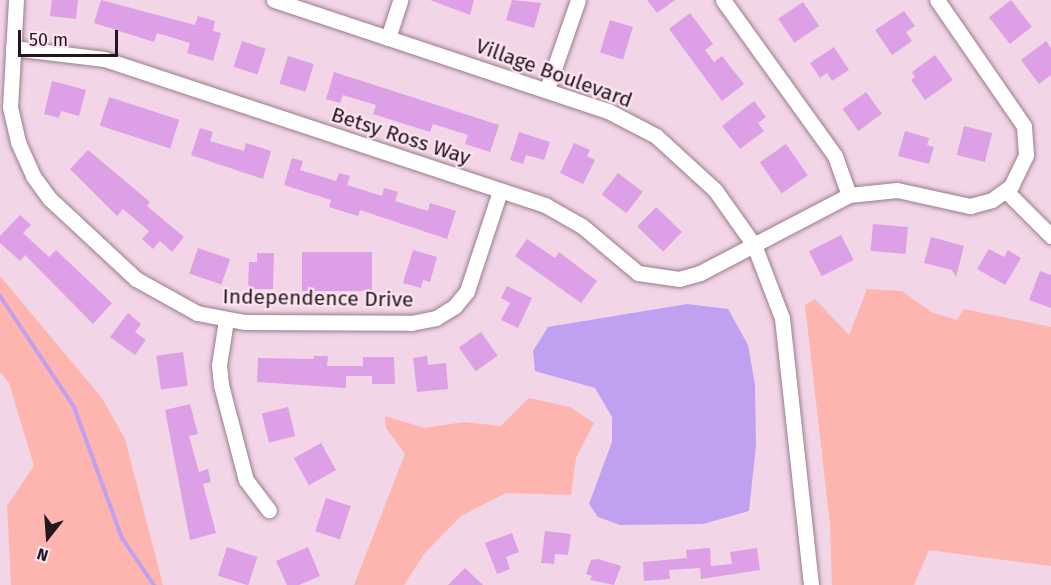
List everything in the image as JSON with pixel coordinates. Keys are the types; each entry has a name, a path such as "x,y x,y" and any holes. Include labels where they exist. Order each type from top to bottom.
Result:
{"street":[{"name":"Independence Drive","path":"16,0 11,116 25,159 44,192 142,283 181,306 226,320 402,323 436,318 455,306 467,291 500,191"},
{"name":"Village Boulevard","path":"274,0 608,111 656,135 716,190 754,245 784,327 811,585"},
{"path":"388,38 400,0"},
{"path":"547,89 578,0"},
{"path":"723,0 835,156 849,195 897,190 970,206 1006,191 1025,161 1024,126 937,0"},
{"name":"Betsy Ross Way","path":"13,48 104,59 500,191 563,214 589,231 629,267 654,278 693,276 849,195"},
{"path":"1006,191 1040,229 1051,236"},
{"path":"226,320 219,365 221,385 246,480 268,510"}],"shaded area":[{"path":"0,276 102,398 125,439 163,585 11,585 7,506 34,466 9,383 0,372"},
{"path":"867,289 902,291 931,312 957,320 964,309 1051,327 1051,566 929,550 914,585 832,585 830,524 805,305 815,299 849,335"},
{"path":"687,304 728,309 748,345 755,385 756,446 749,511 703,524 620,525 598,517 589,504 612,442 612,417 595,388 535,371 533,351 548,327"},
{"path":"529,398 570,407 594,423 576,458 571,495 506,493 461,516 424,554 404,585 354,585 405,454 386,428 385,416 425,428 464,422 501,426"}],"building":[{"path":"52,0 78,0 76,19 50,16"},
{"path":"101,0 195,25 198,16 215,21 213,31 221,33 213,61 187,53 190,43 157,33 154,42 94,23"},
{"path":"430,0 474,0 470,15"},
{"path":"512,0 541,3 534,28 506,20"},
{"path":"647,0 675,0 657,13"},
{"path":"1011,0 1032,27 1010,44 989,17"},
{"path":"803,2 819,26 794,43 778,19"},
{"path":"904,11 915,26 906,32 912,41 892,55 875,30"},
{"path":"690,13 713,44 705,50 714,62 722,56 744,84 722,101 669,29"},
{"path":"610,20 633,27 623,60 600,53"},
{"path":"242,41 266,49 257,74 234,67"},
{"path":"1046,41 1051,48 1051,75 1039,84 1021,60"},
{"path":"834,47 849,70 832,81 827,73 820,78 810,63"},
{"path":"935,55 953,80 925,100 911,80 915,77 912,72"},
{"path":"288,56 314,64 305,92 280,84"},
{"path":"334,72 499,125 490,152 465,144 468,135 433,124 430,132 373,114 376,105 343,95 340,103 326,99"},
{"path":"52,81 86,90 79,116 61,111 59,118 44,114"},
{"path":"866,92 882,114 858,131 843,109"},
{"path":"109,97 179,120 170,148 100,126"},
{"path":"754,101 766,117 758,123 764,131 740,149 722,126"},
{"path":"964,126 992,133 985,162 957,155"},
{"path":"200,128 213,132 210,141 244,151 246,143 271,151 263,179 191,155"},
{"path":"905,131 929,138 927,145 934,147 929,164 898,156"},
{"path":"519,132 550,142 544,160 526,155 523,164 510,160"},
{"path":"574,143 590,150 587,156 595,160 583,184 560,173"},
{"path":"786,144 808,175 782,193 760,162"},
{"path":"88,150 150,202 147,206 184,237 172,252 160,241 153,249 142,239 149,231 123,209 117,216 70,169"},
{"path":"292,158 303,161 300,170 336,181 339,173 350,176 347,185 382,196 384,188 398,192 395,201 428,211 430,203 456,211 447,239 360,210 358,216 329,207 331,200 284,185"},
{"path":"618,173 643,192 627,213 602,195"},
{"path":"656,207 682,232 663,251 637,226"},
{"path":"20,215 31,225 23,233 49,257 56,250 112,303 93,324 25,255 20,261 0,243 0,236"},
{"path":"873,224 908,227 906,254 871,251"},
{"path":"841,235 854,260 822,276 809,251"},
{"path":"931,237 964,246 956,277 952,270 924,263"},
{"path":"527,239 555,258 559,252 597,281 581,303 515,256"},
{"path":"198,248 230,259 221,285 189,274"},
{"path":"989,249 1004,257 1008,250 1021,258 1005,285 977,269"},
{"path":"413,250 437,257 430,282 423,280 421,288 403,283"},
{"path":"302,252 372,252 372,291 302,291"},
{"path":"257,253 274,253 273,289 248,289 249,262 257,262"},
{"path":"1040,271 1051,275 1051,308 1029,300"},
{"path":"507,286 532,298 518,328 501,320 510,303 501,298"},
{"path":"128,313 141,324 135,332 146,340 135,355 110,337"},
{"path":"481,332 498,356 476,371 459,347"},
{"path":"183,352 188,386 161,389 156,356"},
{"path":"314,356 328,356 327,366 363,366 363,357 394,357 395,384 372,384 372,376 346,376 346,388 257,382 258,358 314,359"},
{"path":"427,356 428,365 446,363 448,389 417,392 413,358"},
{"path":"190,404 198,434 189,436 199,472 208,469 211,482 203,484 216,533 190,540 165,410"},
{"path":"288,407 295,436 269,443 262,414"},
{"path":"321,443 336,470 309,485 294,458"},
{"path":"326,498 351,506 340,539 315,531"},
{"path":"545,531 571,534 568,555 555,554 554,564 541,563"},
{"path":"512,533 519,552 506,557 510,569 497,574 485,543"},
{"path":"227,547 257,557 248,585 218,576"},
{"path":"308,547 320,576 299,585 287,585 276,561"},
{"path":"710,548 711,566 732,564 730,552 757,548 760,570 701,579 700,568 669,570 670,579 644,581 643,562 687,558 686,550"},
{"path":"598,559 621,566 614,585 590,580 592,576 586,574 591,560"},
{"path":"465,568 483,585 448,585"}],"waterway":[{"path":"0,296 74,407 122,538 154,585"}]}
